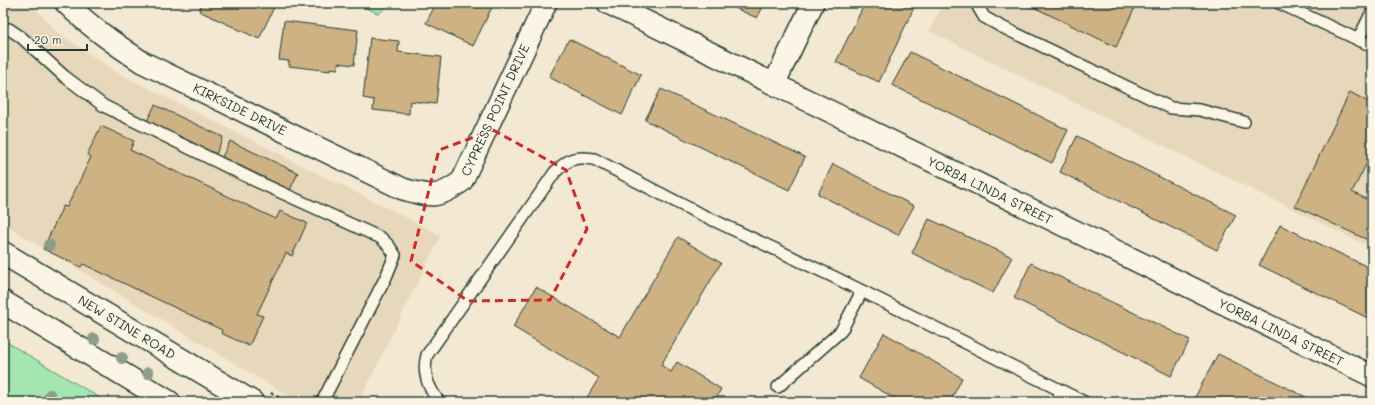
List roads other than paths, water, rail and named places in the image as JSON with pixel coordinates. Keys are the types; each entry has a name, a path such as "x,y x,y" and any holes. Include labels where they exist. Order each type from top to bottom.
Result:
{"main road":[{"name":"NEW STINE ROAD","path":"3,253 252,402"},
{"path":"3,302 169,402"}],"street":[{"name":"KIRKSIDE DRIVE","path":"66,3 80,17 108,39 142,62 403,189 426,196"},
{"name":"CYPRESS POINT DRIVE","path":"426,196 446,193 462,181 546,3"},
{"name":"YORBA LINDA STREET","path":"608,3 1372,376"},
{"path":"774,84 813,3"}],"lane":[{"path":"976,3 984,17 1000,26 1171,108 1200,110 1244,122"},
{"path":"1279,3 1372,46"},
{"path":"1358,40 1372,12"},
{"path":"3,29 10,29 21,37 64,76 104,106 256,181 381,238 389,246 395,255 386,276 322,402"},
{"path":"439,402 431,391 426,376 425,363 427,355 555,172 567,161 578,156 594,159 694,211 862,291 1084,402"},
{"path":"778,387 841,331 862,291"},
{"path":"1056,402 1062,391"}]}
